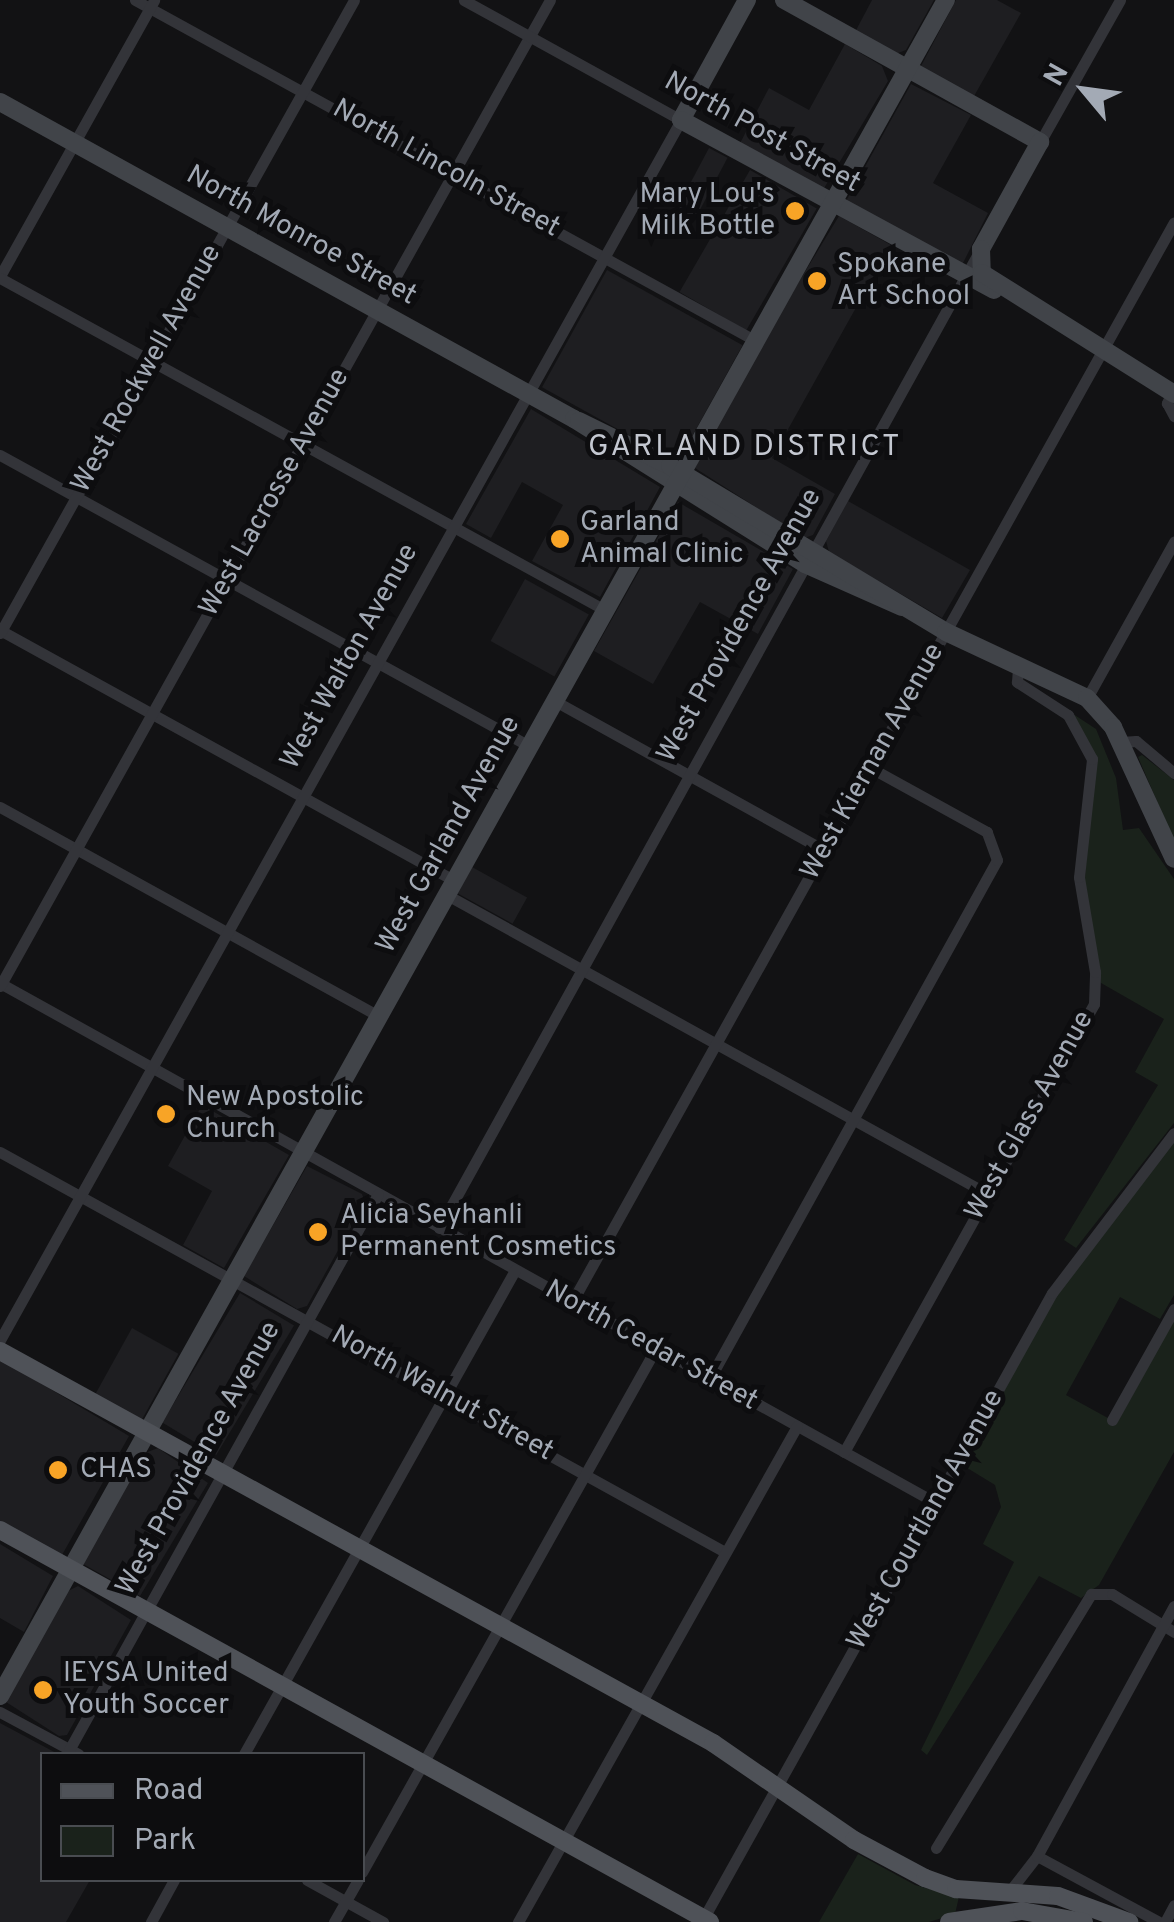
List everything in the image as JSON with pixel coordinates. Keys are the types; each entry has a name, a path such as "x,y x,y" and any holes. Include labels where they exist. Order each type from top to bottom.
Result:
{"main road":[{"path":"0,1352 640,1703 779,1786 854,1840 925,1878 956,1889 1076,1900 1129,1922"},
{"path":"0,1530 705,1921"},
{"path":"949,1922 1007,1911 1084,1922"}],"street":[{"name":"North Lincoln Street","path":"135,0 152,4 756,341"},
{"name":"West Rockwell Avenue","path":"0,631 354,0"},
{"name":"North Post Street","path":"464,0 965,277 1036,309"},
{"name":"West Lacrosse Avenue","path":"0,984 550,0"},
{"name":"West Walton Avenue","path":"0,1340 747,0"},
{"path":"784,0 1040,142"},
{"name":"West Garland Avenue","path":"0,1696 946,0"},
{"name":"West Providence Avenue","path":"439,1228 1120,0"},
{"path":"152,4 0,277 605,610"},
{"name":"North Monroe Street","path":"0,102 574,419 600,426 678,480 809,557 946,632 1087,698 1120,742 1174,859"},
{"name":"West Kiernan Avenue","path":"572,1302 1174,222"},
{"name":"North Post Street","path":"981,249 987,278 1173,391"},
{"path":"1173,391 1174,416"},
{"path":"0,455 530,746"},
{"path":"1087,698 1174,542"},
{"path":"0,631 304,798 582,970 988,1194"},
{"name":"West Glass Avenue","path":"844,1452 1085,1021 1096,986 1079,876 1092,759 1068,715 1017,682 1018,666"},
{"path":"555,701 824,850"},
{"path":"1120,742 1138,742 1174,773"},
{"path":"710,1378 997,860 987,832 870,768"},
{"path":"0,807 379,1016"},
{"name":"North Cedar Street","path":"0,984 936,1503"},
{"name":"West Courtland Avenue","path":"705,1921 1052,1293 1174,1132"},
{"name":"North Walnut Street","path":"0,1152 725,1552"},
{"name":"West Providence Avenue","path":"73,1752 146,1611 378,1194"},
{"path":"245,1752 515,1270"},
{"path":"1112,1420 1174,1309"},
{"path":"365,1867 656,1348"},
{"path":"518,1922 796,1426"},
{"path":"936,1848 1091,1594 1112,1594 1168,1629"},
{"path":"1010,1892 1036,1856 1168,1629 1174,1606"},
{"path":"0,1712 73,1752"},
{"path":"1036,1856 1162,1922 1174,1906"},
{"path":"151,1922 173,1882"},
{"path":"310,1882 383,1922"},
{"path":"334,1922 357,1882"}],"shaded area":[{"path":"872,0 934,0 906,50 893,55 854,34"},
{"path":"956,0 997,0 1021,13 973,98 921,66"},
{"path":"845,44 882,66 888,81 823,190 738,147 769,88 809,110"},
{"path":"911,84 971,115 933,183 988,213 960,269 846,201"},
{"path":"709,148 728,158 696,218 677,208"},
{"path":"750,170 817,208 746,331 680,292"},
{"path":"839,216 891,245 772,458 835,494 813,535 804,538 695,468 750,362"},
{"path":"607,270 743,345 678,462 542,387"},
{"path":"531,409 660,487 600,597 532,561 563,505 522,482 491,538 466,524"},
{"path":"848,501 970,570 942,618 829,552 826,541"},
{"path":"678,502 793,569 758,634 700,602 653,684 594,651"},
{"path":"525,579 589,614 554,676 491,641"},
{"path":"472,867 527,898 513,924 457,893"},
{"path":"202,1105 289,1155 224,1268 183,1245 212,1191 168,1166"},
{"path":"307,1166 362,1194 365,1202 307,1306 297,1309 244,1276"},
{"path":"240,1293 294,1325 216,1455 162,1422"},
{"path":"132,1328 178,1354 142,1420 95,1394"},
{"path":"0,1359 129,1436 62,1555 0,1521"},
{"path":"158,1448 208,1483 140,1596 83,1564 145,1453"},
{"path":"0,1544 53,1576 24,1632 0,1618"},
{"path":"78,1586 131,1620 67,1735 59,1736 6,1702 68,1591"},
{"path":"0,1723 54,1752 40,1752 40,1882 89,1882 66,1922 0,1922"}],"green space":[{"path":"1029,685 1096,729 1116,778 1123,830 1139,828 1174,879 1174,1123 1076,1248 1064,1240 1158,1085 1135,1072 1164,1019 1101,983 1084,888 1095,760 1088,741"},
{"path":"1142,755 1174,780 1174,841 1138,757"},
{"path":"1174,1142 1174,1295 1160,1319 1120,1297 1066,1395 1117,1423 1174,1320 1174,1452 1099,1585 1081,1598 1039,1576 927,1755 921,1750 1014,1562 983,1544 1001,1507 995,1485 964,1466 1056,1293"},
{"path":"858,1854 915,1885 959,1897 955,1914 929,1922 819,1922"}],"place":[{"name":"Mary Lou's Milk Bottle","path":"795,211"},
{"name":"Spokane Art School","path":"817,281"},
{"name":"Garland Animal Clinic","path":"560,539"},
{"name":"New Apostolic Church","path":"166,1114"},
{"name":"Alicia Seyhanli Permanent Cosmetics","path":"318,1232"},
{"name":"CHAS","path":"58,1470"},
{"name":"IEYSA United Youth Soccer","path":"43,1690"}],"district":[{"name":"GARLAND DISTRICT","path":"745,448"}]}
